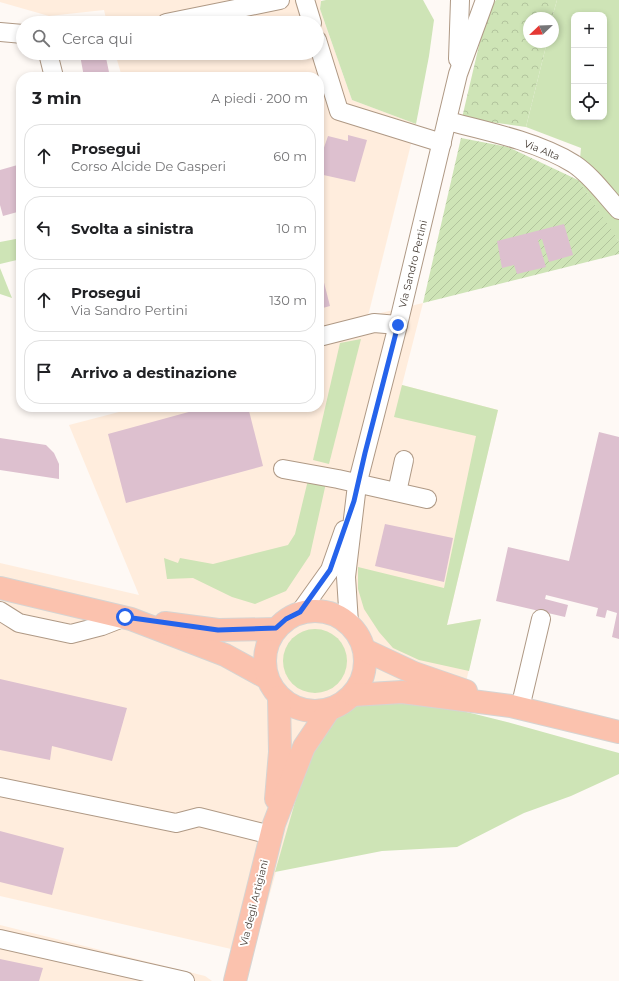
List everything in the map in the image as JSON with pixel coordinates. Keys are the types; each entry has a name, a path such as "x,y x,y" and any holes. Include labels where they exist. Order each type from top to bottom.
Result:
{"main road":[{"path":"0,588 128,618 218,630 276,628"},
{"path":"317,610 334,614 349,623 359,636 364,650 365,666 363,676 353,695 342,704 329,710 316,712 303,710 290,705 279,697 267,678 264,661 267,644 276,628 286,619 300,612 317,610"},
{"path":"128,618 225,655 267,678"},
{"path":"364,650 414,673 515,707 619,732"},
{"path":"353,695 402,692 515,707"},
{"name":"Via degli Artigiani","path":"272,830 280,752 279,697"},
{"name":"Via degli Artigiani","path":"235,981 272,830 304,747 329,710"}],"street":[{"path":"201,16 280,0"},
{"path":"305,0 310,16"},
{"name":"Via Sandro Pertini","path":"458,74 460,0"},
{"name":"Via Sandro Pertini","path":"300,612 330,570 356,493 458,74 485,0"},
{"path":"0,32 16,33"},
{"path":"50,60 53,72"},
{"path":"323,60 339,111 442,143"},
{"name":"Via Alta","path":"447,122 532,145 574,164 586,174 619,210"},
{"path":"324,336 374,324 398,325"},
{"path":"397,492 404,460"},
{"path":"283,469 356,493 397,492 427,499"},
{"name":"Via Sandro Pertini","path":"349,623 346,577 356,493"},
{"path":"0,611 19,623 71,634 128,618"},
{"path":"515,707 541,620"},
{"path":"0,787 176,823 199,817 272,830"},
{"path":"0,939 185,981"}],"shaded area":[{"path":"0,0 321,0 320,9 322,16 105,16 104,10 49,16 0,2"},
{"path":"324,20 352,100 416,124 368,316 423,303 402,385 498,410 447,625 481,619 459,711 405,700 312,743 253,954 0,896 0,563 139,595 69,425 119,412 324,412 324,72 121,72 117,60 324,60"},
{"path":"0,925 205,976 212,981 0,981"}],"green space":[{"path":"423,0 434,20 429,56 416,124 352,100 324,20 324,16 322,16 320,9 321,1"},
{"path":"496,0 557,0 554,12 523,12 523,48 546,48 526,127 462,118 487,11"},
{"path":"557,0 619,0 619,242 578,180 581,148 526,127 546,48 559,48 559,12 554,12"},
{"path":"461,138 508,147 578,180 619,242 619,254 423,303"},
{"path":"16,239 16,260 0,264 0,242"},
{"path":"0,268 12,298 0,294"},
{"path":"361,339 329,464 313,460 340,343"},
{"path":"402,385 498,410 447,625 481,619 469,671 419,660 393,648 379,632 364,609 358,589 358,567 444,588 476,436 394,417"},
{"path":"308,480 326,483 310,555 286,591 255,604 232,597 193,578 167,579 164,558 178,563 180,558 213,564 288,545 295,534"},
{"path":"309,629 321,629 338,638 345,649 347,661 345,673 338,684 321,693 309,693 297,688 288,679 283,667 283,655 288,643 297,634"},
{"path":"373,697 435,705 497,719 619,753 619,774 571,796 524,813 457,847 382,851 275,872 312,743 336,715"}],"building":[{"path":"81,60 106,60 109,72 83,72"},
{"path":"348,135 367,140 355,182 324,175 324,148 328,136 348,141"},
{"path":"16,165 16,212 3,216 0,205 0,170"},
{"path":"564,224 573,255 549,262 542,239 538,240 546,267 517,274 514,265 502,268 497,241"},
{"path":"324,283 330,306 324,308"},
{"path":"189,412 249,412 263,466 126,503 108,434"},
{"path":"599,432 619,437 619,639 612,637 617,613 607,610 605,618 596,616 598,608 546,595 545,599 568,605 565,617 496,601 508,547 569,561"},
{"path":"0,438 46,445 54,453 59,464 59,479 0,470"},
{"path":"385,524 453,538 444,582 375,566"},
{"path":"0,679 127,708 112,761 52,746 50,760 0,750"},
{"path":"0,831 64,848 52,895 0,882"},
{"path":"0,959 43,968 39,981 0,981"}],"route":[{"path":"125,617 130,619 218,630 276,628 286,619 300,612 330,570 354,501 398,325"}]}
